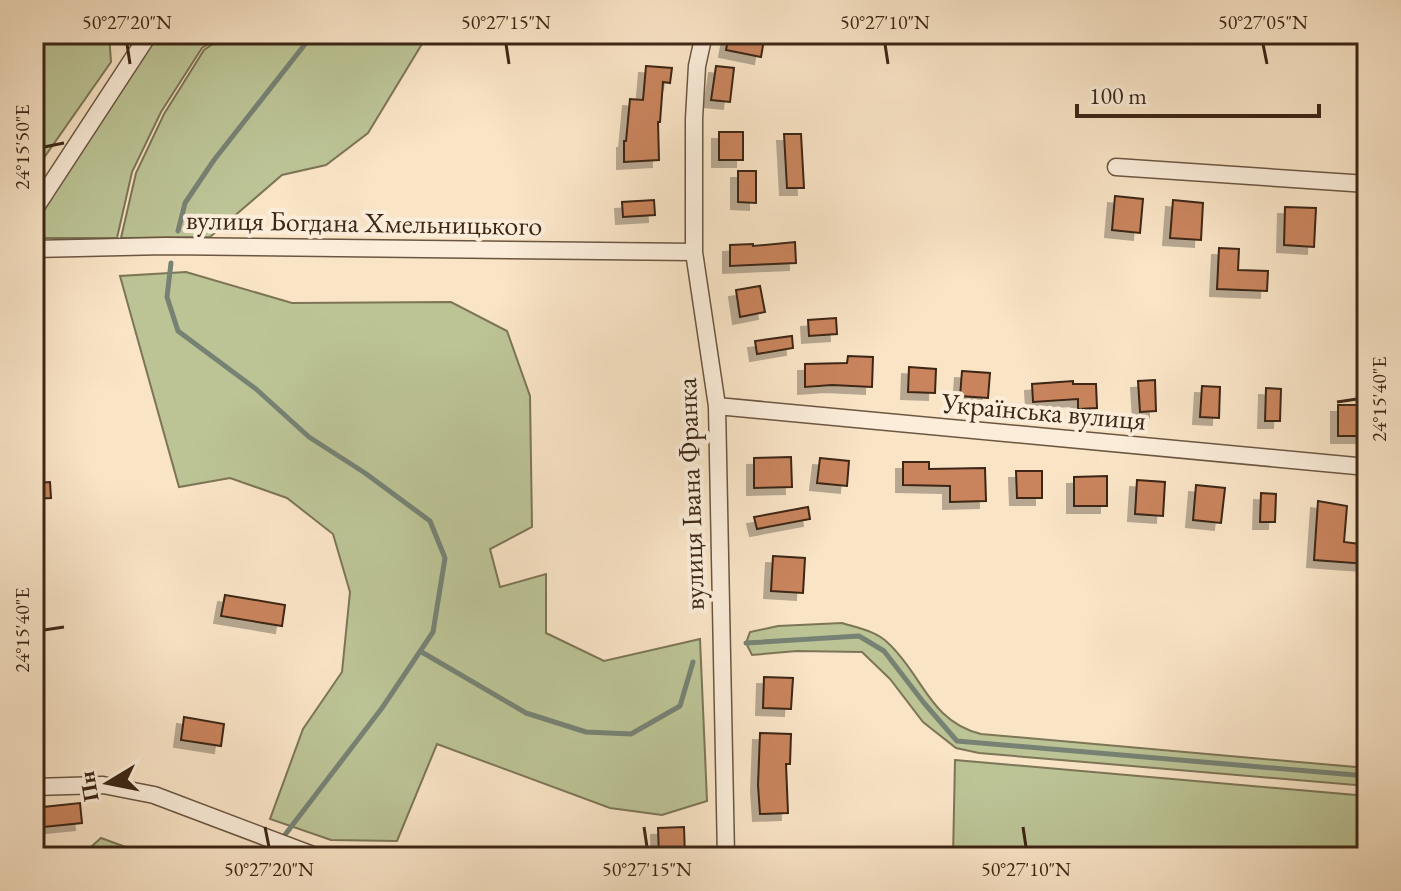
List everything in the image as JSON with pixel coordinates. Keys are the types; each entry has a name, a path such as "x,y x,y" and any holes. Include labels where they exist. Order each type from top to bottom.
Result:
{"street":[{"path":"34,210 149,34"},
{"name":"вулиця Івана Франка","path":"704,34 697,66 694,119 694,252 717,406 726,857"},
{"path":"1116,167 1367,184"},
{"name":"вулиця Богдана Хмельницького","path":"34,249 165,246 694,252"},
{"name":"Українська вулиця","path":"717,406 1367,467"},
{"path":"34,787 103,785 154,795 318,857"}],"green space":[{"path":"34,34 109,34 111,62 34,172"},
{"path":"156,34 225,34 202,48 161,112 132,172 117,238 37,238 34,219"},
{"path":"227,34 428,34 368,133 326,165 282,175 210,237 121,238 136,173 164,114 204,50"},
{"path":"186,272 292,303 451,302 507,331 530,396 532,527 490,549 500,587 546,574 546,633 604,661 700,639 707,801 662,815 610,808 437,744 397,841 331,840 270,819 303,729 342,672 350,592 333,534 287,498 230,478 179,487 120,276"},
{"path":"842,623 883,639 949,719 981,734 1367,768 1367,786 979,753 956,748 923,722 890,679 862,652 797,651 752,655 746,643 750,632 778,626"},
{"path":"955,760 1367,796 1367,857 953,857"},
{"path":"101,838 153,857 80,857"}],"building":[{"path":"729,34 765,34 761,57 726,50"},
{"path":"646,66 672,68 670,83 663,82 658,122 659,160 624,162 630,99 643,100"},
{"path":"716,66 734,68 730,102 711,100"},
{"path":"719,132 743,132 743,160 719,160"},
{"path":"784,134 801,134 804,188 787,188"},
{"path":"738,171 756,171 756,203 738,202"},
{"path":"1115,196 1143,199 1140,233 1112,230"},
{"path":"654,200 655,215 623,217 622,202"},
{"path":"1173,200 1203,203 1201,240 1170,238"},
{"path":"1285,207 1316,208 1314,247 1284,245"},
{"path":"795,242 796,263 730,266 730,245"},
{"path":"1219,248 1239,249 1238,270 1268,271 1267,291 1217,289"},
{"path":"760,286 765,312 740,317 736,290"},
{"path":"836,318 837,334 809,336 808,320"},
{"path":"792,336 793,348 757,354 755,341"},
{"path":"848,356 873,357 872,387 805,387 805,364 847,363"},
{"path":"909,367 936,369 935,393 908,392"},
{"path":"962,371 990,373 988,398 960,396"},
{"path":"1155,380 1156,411 1140,412 1138,381"},
{"path":"1073,381 1073,384 1096,384 1097,408 1078,409 1078,399 1033,402 1032,384"},
{"path":"1202,386 1220,387 1219,418 1200,417"},
{"path":"1266,388 1281,389 1280,421 1265,421"},
{"path":"1338,405 1363,405 1363,436 1338,436"},
{"path":"791,457 792,487 754,488 754,458"},
{"path":"820,458 849,461 847,486 817,483"},
{"path":"903,462 929,462 929,469 985,468 986,501 950,502 950,486 903,485"},
{"path":"1016,471 1042,471 1042,498 1017,498"},
{"path":"1107,476 1107,506 1074,506 1074,477"},
{"path":"1137,480 1165,482 1163,516 1135,514"},
{"path":"50,482 51,498 34,499 34,483"},
{"path":"1196,485 1225,488 1221,523 1193,520"},
{"path":"1261,493 1276,494 1275,522 1260,522"},
{"path":"1318,501 1347,506 1344,542 1367,545 1367,564 1314,560"},
{"path":"808,507 810,519 757,529 754,517"},
{"path":"773,556 805,558 803,593 771,591"},
{"path":"225,595 285,605 282,626 221,616"},
{"path":"764,677 793,678 791,709 763,708"},
{"path":"184,717 224,724 221,746 181,740"},
{"path":"760,733 791,734 790,764 786,764 788,813 760,814"},
{"path":"80,803 82,823 34,828 34,808"},
{"path":"684,827 685,857 659,857 658,828"}],"waterway":[{"path":"178,231 185,203 214,160 313,34"},
{"path":"171,263 167,297 178,331 256,389 309,437 430,521 445,558 433,632 382,708 268,857"},
{"path":"746,643 859,636 884,651 957,741 1367,776"},
{"path":"420,651 526,713 586,732 631,734 680,706 693,662"}]}
